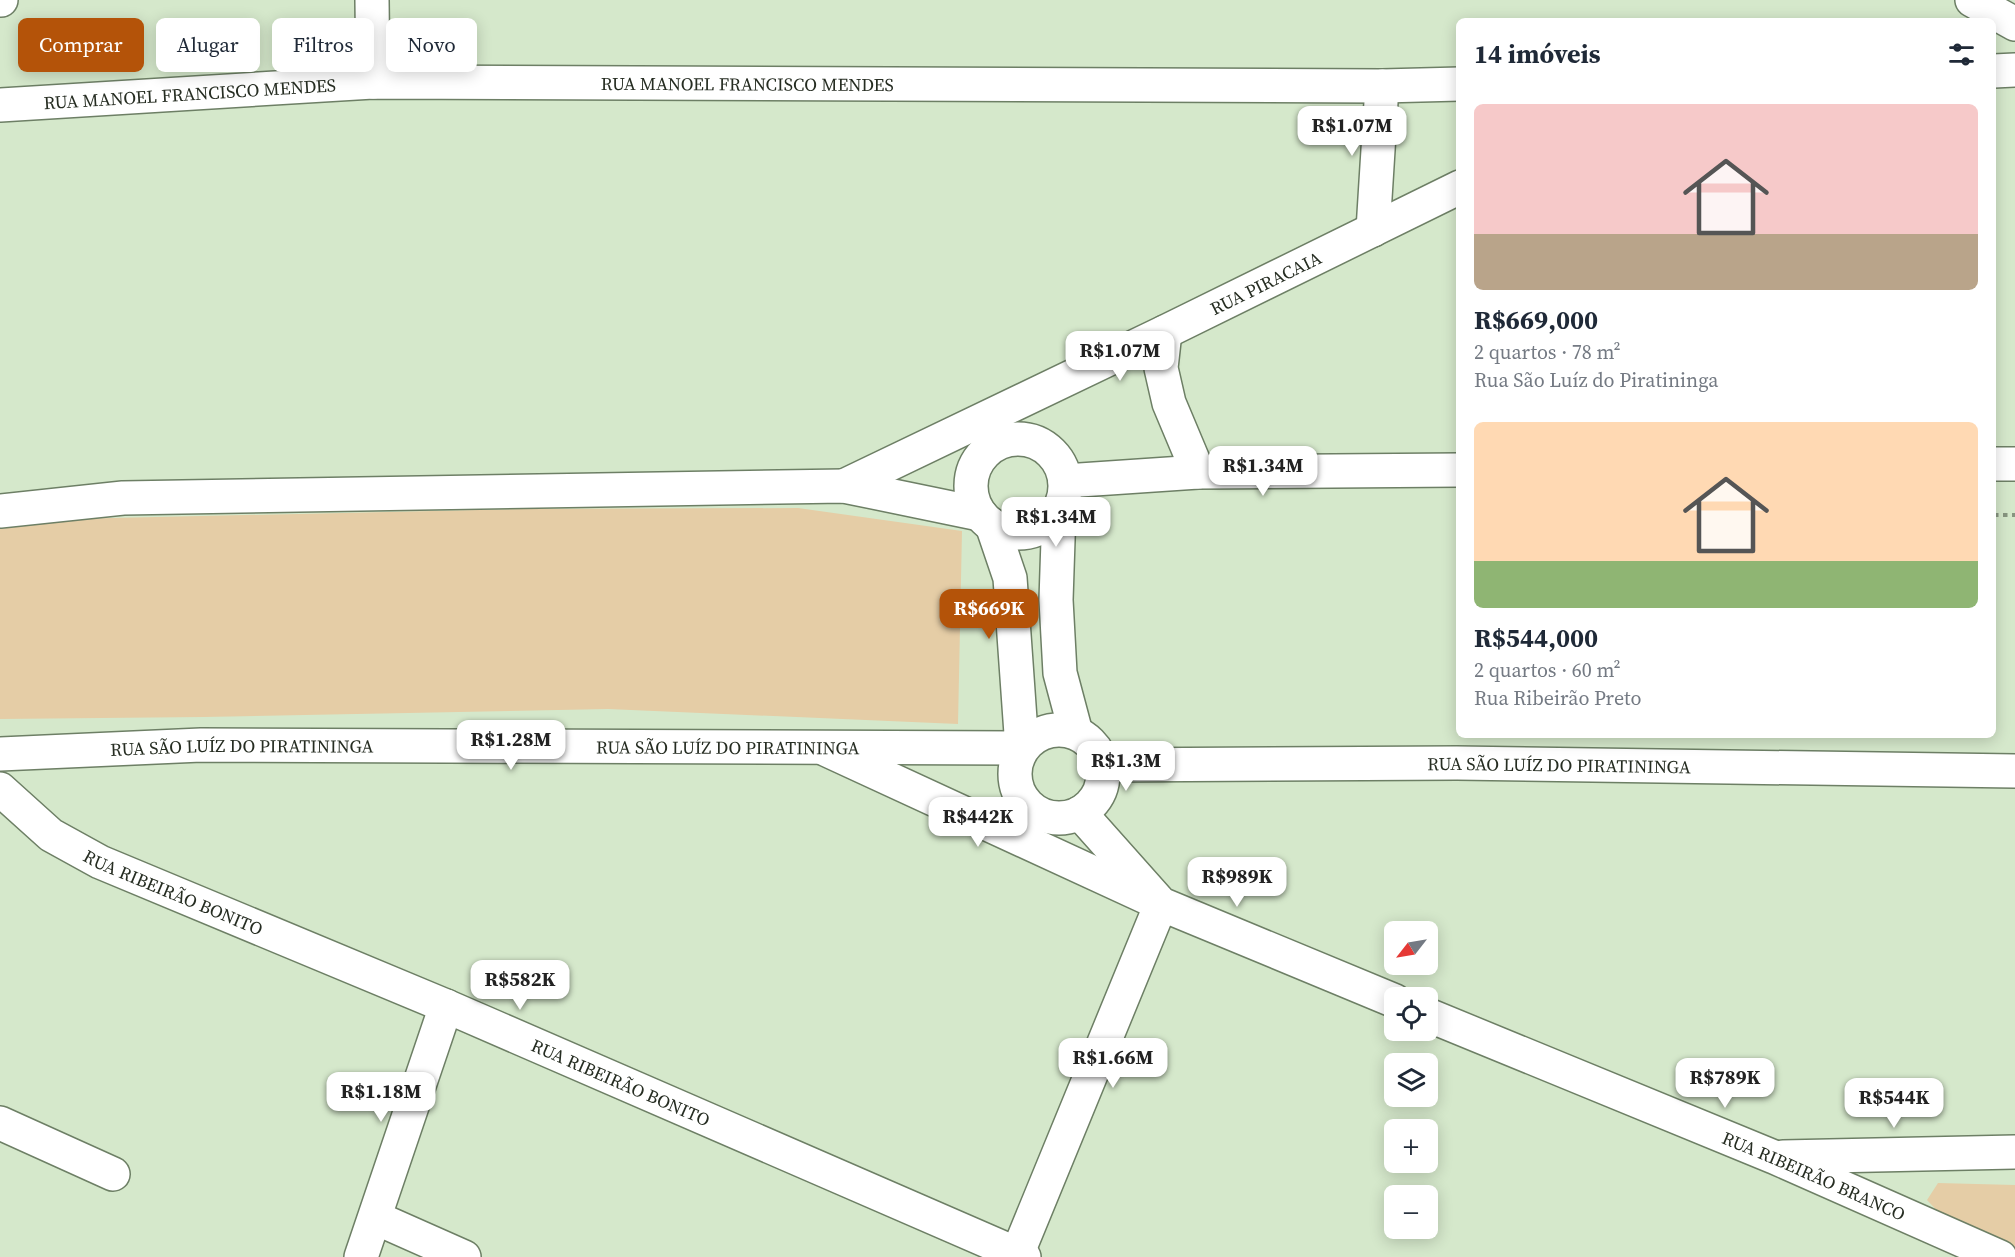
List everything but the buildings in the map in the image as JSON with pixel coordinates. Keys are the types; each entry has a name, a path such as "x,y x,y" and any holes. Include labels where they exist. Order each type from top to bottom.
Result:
{"street":[{"path":"372,0 373,82"},
{"path":"1972,0 2015,24"},
{"path":"1996,71 2015,70"},
{"name":"RUA MANOEL FRANCISCO MENDES","path":"0,105 373,82 1382,86 1456,84"},
{"path":"1373,230 1382,86"},
{"name":"RUA PIRACAIA","path":"843,486 1165,333 1456,189"},
{"path":"1165,333 1161,368 1169,403 1198,472"},
{"path":"1022,748 1010,578 986,520 973,500 971,485 982,456 994,446 1008,440 1024,439 1039,444 1052,453 1061,465 1062,496 1056,600 1060,674 1077,733"},
{"path":"1996,464 2015,464"},
{"path":"1062,496 1198,472 1456,470"},
{"path":"0,512 123,498 843,486 986,520 1006,532 1021,533 1036,530 1049,522 1062,496"},
{"path":"1062,729 1077,733 1098,751 1103,765 1100,793 1091,805 1067,818 1053,818 1039,814 1026,805 1018,792 1014,777 1016,762 1022,748 1033,737 1047,731 1062,729"},
{"name":"RUA SÃO LUÍZ DO PIRATININGA","path":"0,754 201,745 1022,748"},
{"path":"817,746 1161,904 1384,996"},
{"name":"RUA SÃO LUÍZ DO PIRATININGA","path":"1103,765 1457,762 2015,771"},
{"name":"RUA RIBEIRÃO BONITO","path":"0,789 51,835 100,862 446,1006 1019,1256"},
{"path":"1080,813 1161,904"},
{"path":"1019,1256 1161,904"},
{"path":"362,1257 446,1006"},
{"name":"RUA RIBEIRÃO BRANCO","path":"1438,1019 1773,1157 2000,1257"},
{"path":"0,1123 113,1174"},
{"path":"1773,1157 2015,1152"},
{"path":"376,1218 464,1257"}],"path":[{"path":"1996,515 2015,515"}],"shaded area":[{"path":"798,508 962,531 958,724 608,709 0,719 0,529 68,519 521,509"},
{"path":"1938,1183 2015,1185 2015,1248 1945,1219 1927,1200"}]}
